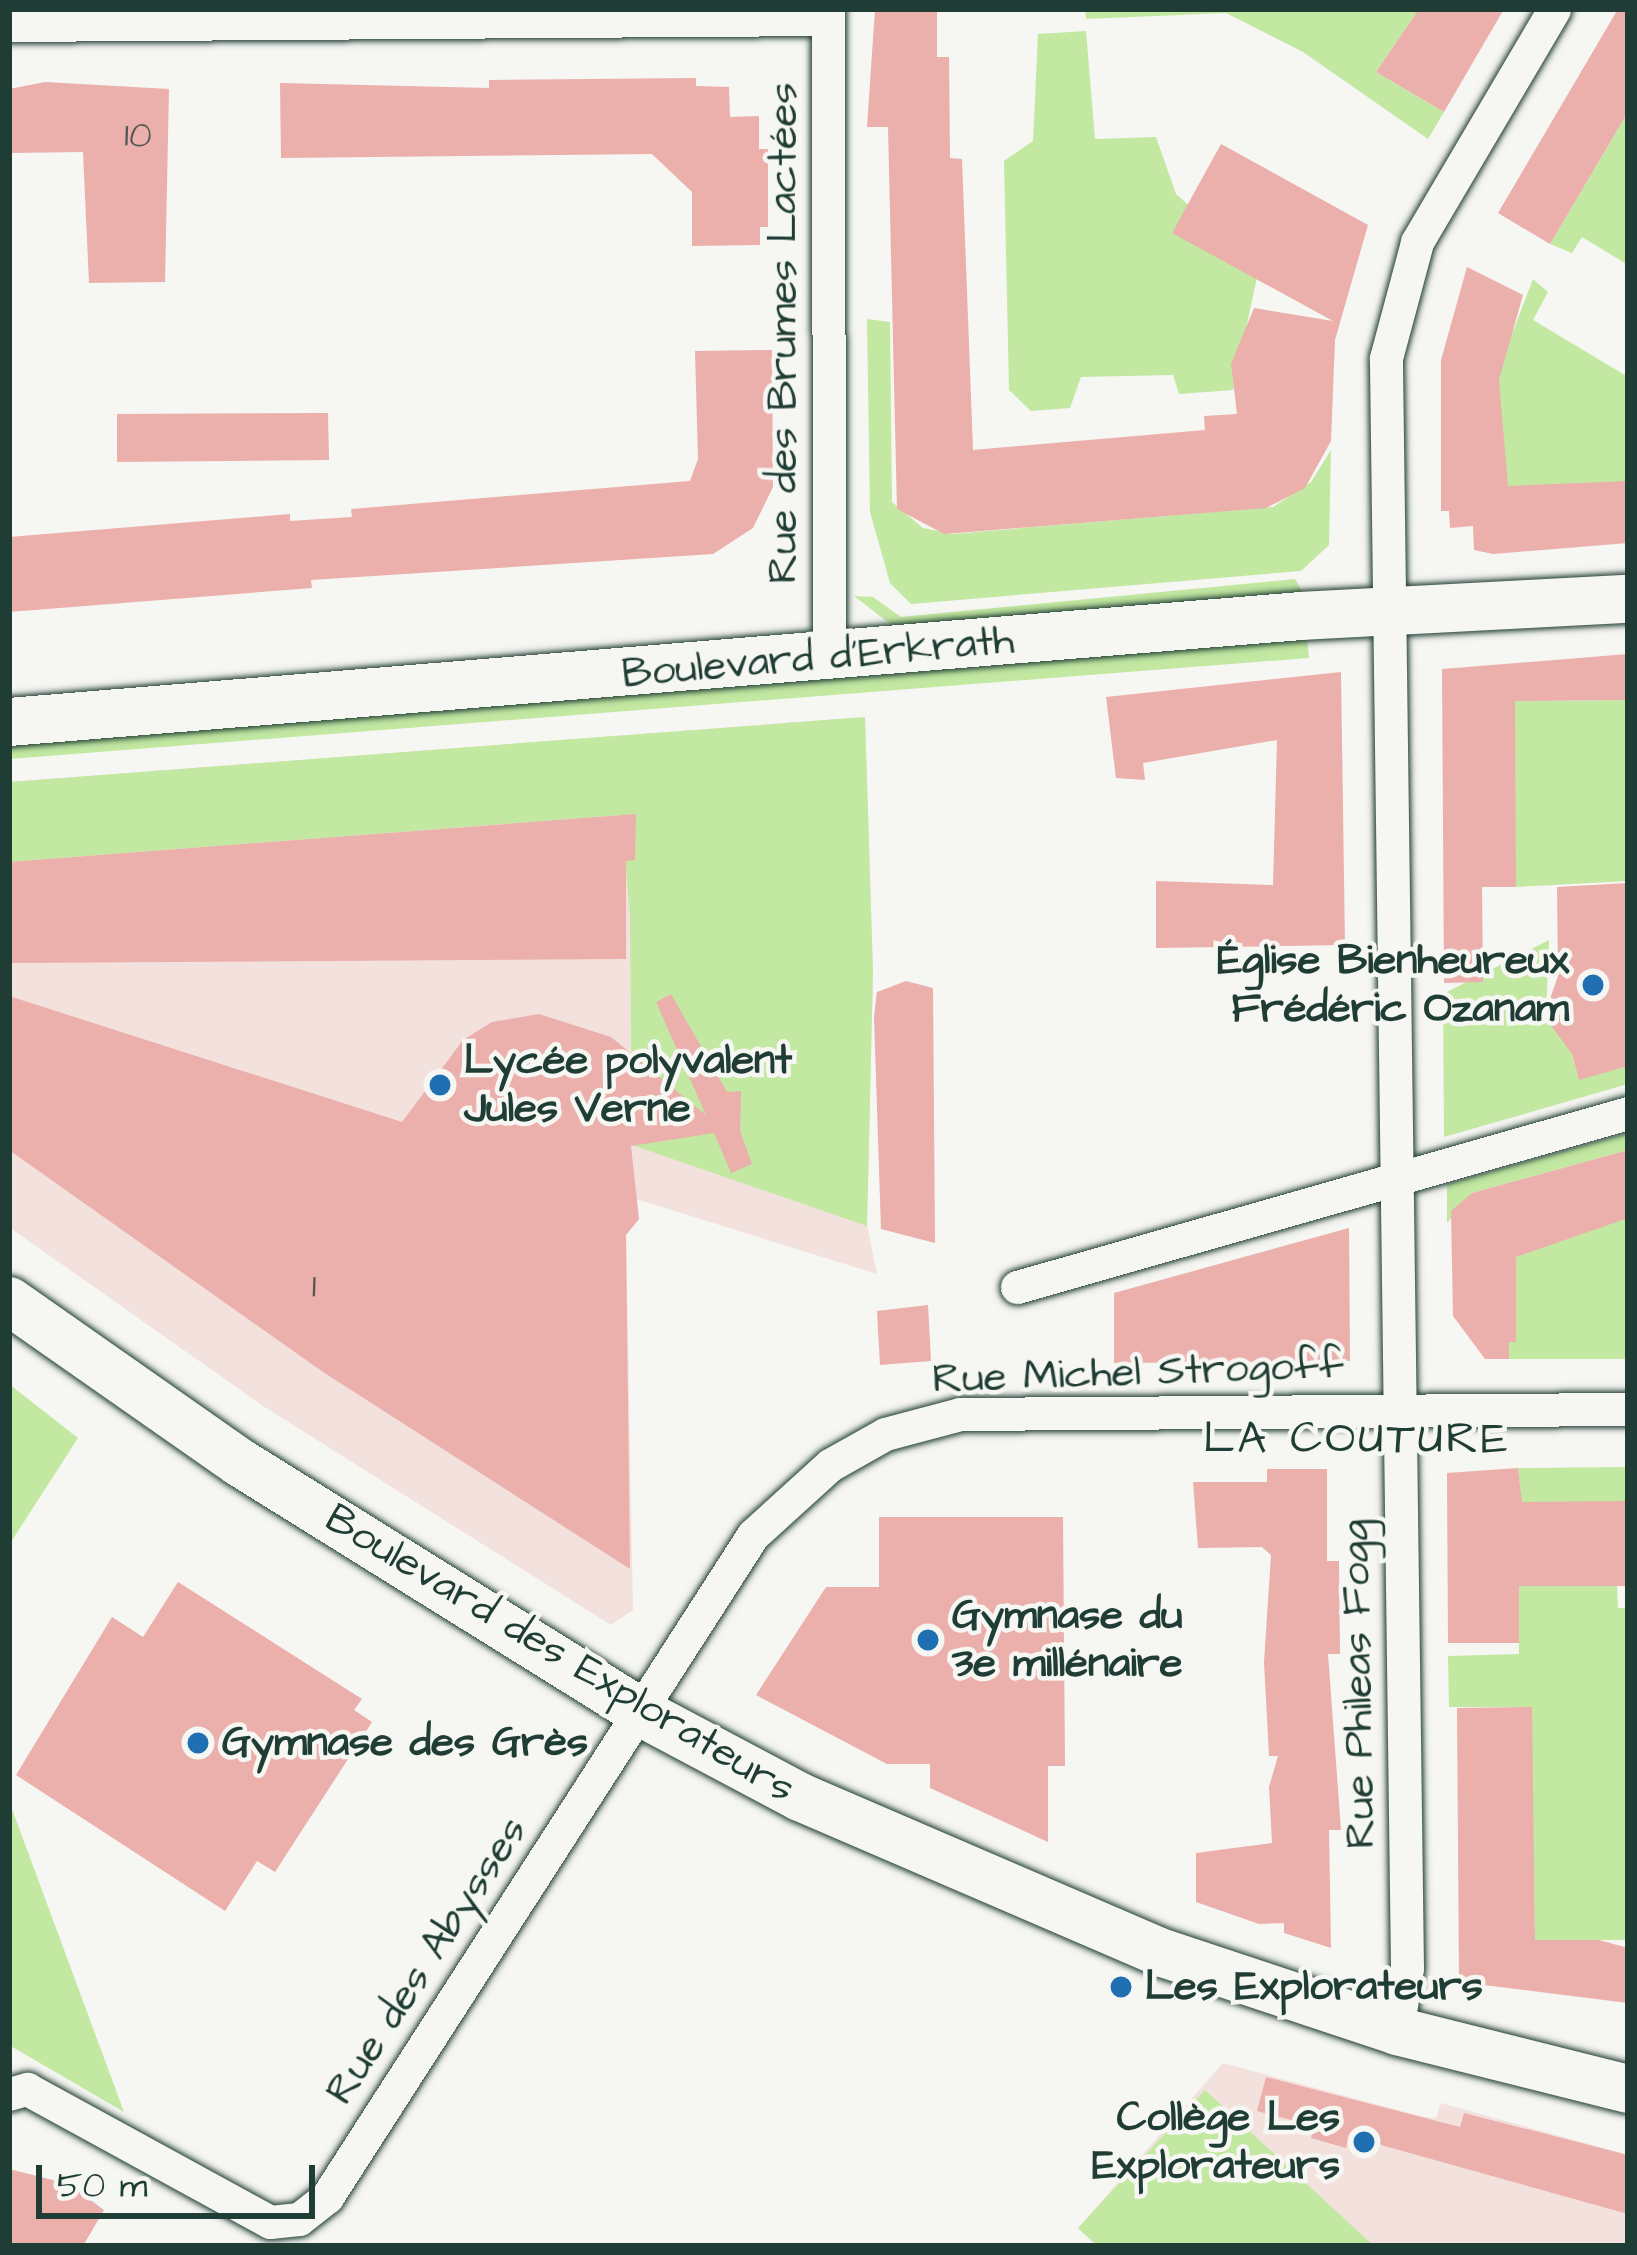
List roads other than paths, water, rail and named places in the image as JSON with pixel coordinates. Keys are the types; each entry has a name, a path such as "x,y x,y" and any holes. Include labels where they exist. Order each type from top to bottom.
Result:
{"street":[{"name":"Rue Phileas Fogg","path":"1397,2031 1407,1968 1394,615 1385,382 1396,298 1435,206 1554,9"},
{"path":"9,25 828,14"},
{"name":"Rue des Brumes Lactées","path":"828,14 829,657"},
{"name":"Boulevard d'Erkrath","path":"9,722 1628,599"},
{"path":"1016,1287 1398,1174 1628,1113"},
{"name":"Boulevard des Explorateurs","path":"9,1301 239,1462 642,1712 942,1864 1163,1953 1397,2031 1628,2089"},
{"name":"Rue Michel Strogoff","path":"642,1712 736,1558 809,1481 912,1424 1014,1414 1628,1409"},
{"name":"Rue des Abysses","path":"9,2094 27,2089 270,2222 299,2219 327,2197 642,1712"}],"place":[{"name":"Église Bienheureux Frédéric Ozanam","path":"1593,985"},
{"name":"Lycée polyvalent Jules Verne","path":"440,1085"},
{"name":"Gymnase du 3e millénaire","path":"928,1640"},
{"name":"Gymnase des Grès","path":"198,1743"},
{"name":"Les Explorateurs","path":"1121,1987"},
{"name":"Collège Les Explorateurs","path":"1364,2142"}],"district":[{"name":"LA COUTURE","path":"1357,1440"}]}
